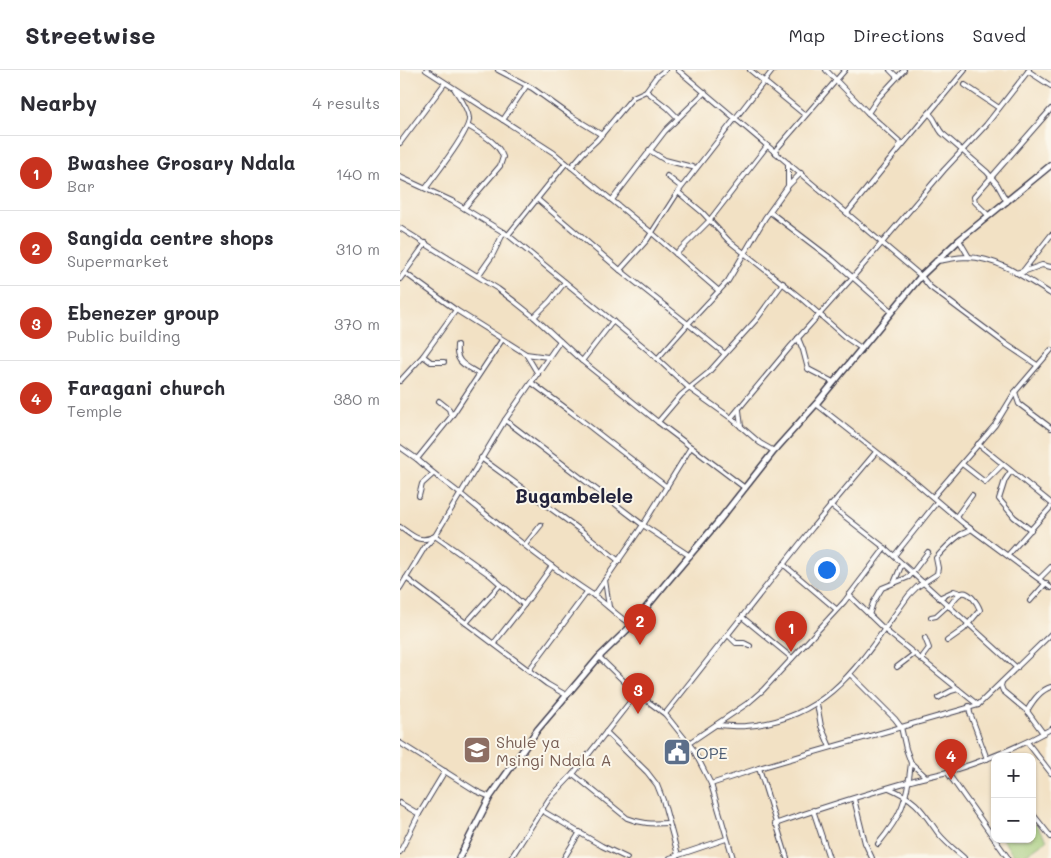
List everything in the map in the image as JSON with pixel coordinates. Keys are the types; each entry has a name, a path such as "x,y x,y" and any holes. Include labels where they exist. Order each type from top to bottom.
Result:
{"street":[{"path":"426,70 547,148 652,233 719,291"},
{"path":"498,70 527,85 602,135"},
{"path":"571,167 602,135 633,98 646,91 656,77 665,70"},
{"path":"678,70 921,276 930,287 1037,365"},
{"path":"750,70 805,115"},
{"path":"620,270 652,233 656,223 681,187 773,70"},
{"path":"826,70 868,113 899,140 898,150"},
{"path":"774,152 845,70"},
{"path":"890,70 897,77"},
{"path":"868,113 904,70"},
{"path":"847,213 965,70"},
{"path":"731,418 798,338 999,108 1028,70 1051,86"},
{"path":"400,143 446,82"},
{"path":"503,120 527,85"},
{"path":"965,85 999,108"},
{"path":"426,188 462,138 468,126 469,116 454,88"},
{"path":"646,91 678,118"},
{"path":"612,200 649,150 705,92"},
{"path":"988,215 974,199 1051,109"},
{"path":"930,113 936,120 939,130 982,167 996,184 1007,202"},
{"path":"464,208 500,166 503,157 491,141 468,126"},
{"path":"899,140 908,139"},
{"path":"676,254 709,221 767,146"},
{"path":"649,150 664,159 696,168"},
{"path":"478,276 506,234 566,163"},
{"path":"788,164 788,186"},
{"path":"459,858 490,797 538,729 599,658 632,626 774,451 816,404 921,276 988,215 1007,202 1051,165"},
{"path":"657,359 719,291 734,271 770,212 788,186 800,173"},
{"path":"667,176 681,187"},
{"path":"400,177 464,208 506,234 613,321 689,388 731,418 760,443 774,451"},
{"path":"678,192 724,237 845,337 862,348"},
{"path":"537,199 620,270 725,354"},
{"path":"770,212 808,240 892,312"},
{"path":"400,228 498,289 534,317 582,361 745,488"},
{"path":"1021,276 1051,235"},
{"path":"959,240 969,257"},
{"path":"400,279 426,243"},
{"path":"936,261 969,257 998,263 1051,294"},
{"path":"1015,273 1029,271 1042,265 1051,267"},
{"path":"404,273 502,340 526,354 548,357"},
{"path":"534,317 565,282"},
{"path":"658,422 674,402 708,373 756,320 782,283"},
{"path":"400,381 423,356 456,310"},
{"path":"582,361 613,321"},
{"path":"798,338 808,369 833,382"},
{"path":"417,460 451,417 502,340"},
{"path":"400,588 505,420 560,341"},
{"path":"457,344 458,360 479,374"},
{"path":"933,497 995,425 1015,392 1051,350"},
{"path":"526,354 538,374"},
{"path":"423,356 432,362 444,362"},
{"path":"532,383 579,417 667,487"},
{"path":"1015,392 1019,404 1051,428"},
{"path":"439,401 450,410 451,417"},
{"path":"816,404 971,529 1040,578 1051,588"},
{"path":"739,410 741,427"},
{"path":"505,420 644,525 690,556"},
{"path":"978,444 1051,503"},
{"path":"400,447 552,566 594,596 620,619 632,626"},
{"path":"594,596 644,525 691,447"},
{"path":"665,714 830,505 876,452"},
{"path":"482,458 619,560"},
{"path":"962,464 985,482 1003,464"},
{"path":"1011,471 1005,480 999,499 1014,517 1032,530"},
{"path":"419,496 422,484 433,474"},
{"path":"956,517 972,495"},
{"path":"894,556 937,502"},
{"path":"830,505 894,556 1017,668"},
{"path":"1008,555 1051,507"},
{"path":"525,545 541,525"},
{"path":"400,527 420,540 425,548"},
{"path":"716,725 746,726 790,716 817,704 835,691 851,675 886,630 891,618 909,595 917,587 937,574 936,558 960,535 967,533 971,529"},
{"path":"420,540 434,536"},
{"path":"434,536 470,559 524,605"},
{"path":"689,743 764,690 849,595 884,548"},
{"path":"869,615 879,591 882,588 903,581 913,573 928,552"},
{"path":"783,564 836,609"},
{"path":"894,583 902,564"},
{"path":"494,643 552,566"},
{"path":"1040,578 1051,567"},
{"path":"406,578 547,684 566,695"},
{"path":"605,580 610,609"},
{"path":"1030,601 1046,583"},
{"path":"466,623 500,585"},
{"path":"529,670 587,592"},
{"path":"939,598 954,592 967,594 975,601 980,610 968,625 947,641"},
{"path":"931,617 936,616 960,594"},
{"path":"849,595 914,654 978,705"},
{"path":"742,617 792,658"},
{"path":"711,784 968,706 978,705 1051,634"},
{"path":"728,635 736,643 744,643 750,646"},
{"path":"923,661 923,656 929,648 925,638"},
{"path":"897,667 914,654"},
{"path":"599,658 637,693 665,714 689,743 711,784 733,858"},
{"path":"851,675 890,713 901,727 911,763 906,796 896,820 878,844"},
{"path":"1002,682 1004,690 1027,712 1043,733"},
{"path":"1027,712 1031,704 1043,691 1051,688"},
{"path":"938,698 958,689"},
{"path":"511,858 541,810 573,774 637,693"},
{"path":"817,704 821,726 830,747"},
{"path":"1021,706 1031,704"},
{"path":"968,706 987,759"},
{"path":"1004,753 1051,729"},
{"path":"606,732 657,785 678,855"},
{"path":"1027,742 1051,773"},
{"path":"400,743 476,791 490,797"},
{"path":"775,824 813,810 991,758"},
{"path":"911,763 926,777"},
{"path":"759,768 787,858"},
{"path":"400,852 419,814 446,771"},
{"path":"947,772 1008,858"},
{"path":"573,774 627,818 637,823 668,823"},
{"path":"889,788 906,796 925,813 938,833 964,858"},
{"path":"854,799 864,843 872,858"},
{"path":"400,803 419,814"},
{"path":"541,810 602,846 627,858"},
{"path":"813,810 829,858"},
{"path":"1036,818 1051,838"},
{"path":"564,858 580,832"},
{"path":"670,858 726,839"}],"green space":[{"path":"1036,825 1047,840 1021,858 1016,858 1005,843 1036,843"}],"place":[{"name":"Sangida centre shops","path":"640,645"},
{"name":"Bwashee Grosary Ndala","path":"791,652"},
{"name":"Ebenezer group","path":"638,714"},
{"name":"Shule ya Msingi Ndala A","path":"477,750"},
{"name":"OPE","path":"677,752"},
{"name":"Faragani church","path":"951,780"}],"district":[{"name":"Bugambelele","path":"574,495"}]}
